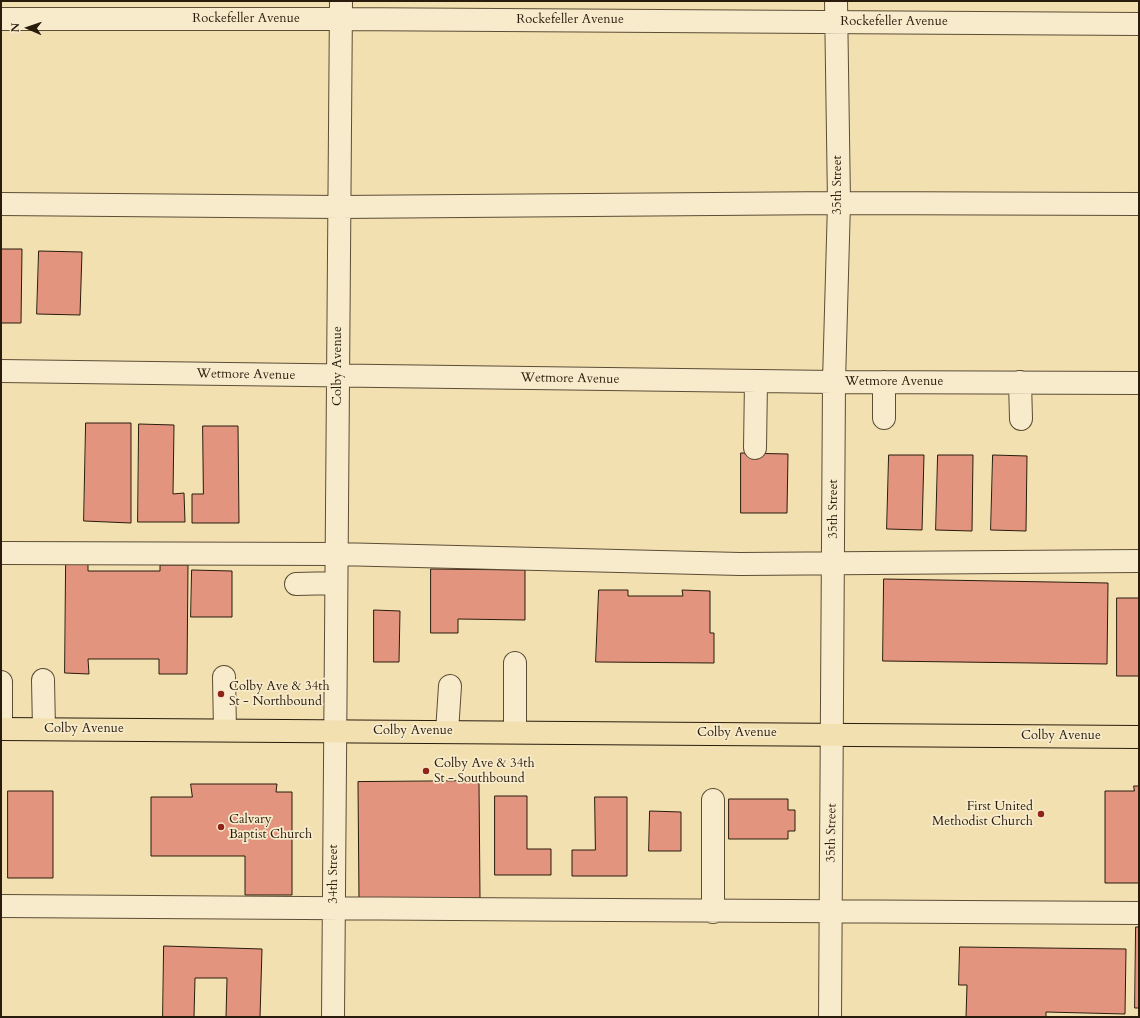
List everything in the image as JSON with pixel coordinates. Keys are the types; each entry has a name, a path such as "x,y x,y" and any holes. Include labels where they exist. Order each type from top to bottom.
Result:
{"main road":[{"name":"Colby Avenue","path":"1,729 1139,737"}],"street":[{"name":"Rockefeller Avenue","path":"1,20 340,10 836,11 1139,24"},
{"name":"Colby Avenue","path":"335,731 340,10"},
{"name":"35th Street","path":"830,1017 833,734 834,382 839,203 836,11"},
{"path":"1,204 339,207 839,203 1139,204"},
{"name":"Wetmore Avenue","path":"1,371 338,377 834,382 1139,382"},
{"path":"755,448 756,381"},
{"path":"884,382 884,418"},
{"path":"1020,382 1021,419"},
{"path":"1,553 336,554 740,564 1139,561"},
{"path":"296,584 336,583"},
{"path":"515,663 515,732"},
{"path":"224,678 225,730"},
{"path":"43,680 44,729"},
{"path":"1,682 1,729"},
{"path":"447,732 450,686"},
{"name":"34th Street","path":"333,1017 335,731"},
{"path":"713,800 713,912"},
{"path":"1,906 334,907 713,912 761,905 831,913 1139,913"}],"building":[{"path":"1,249 22,249 21,323 1,323"},
{"path":"39,251 82,252 80,315 37,314"},
{"path":"86,423 131,423 131,523 84,521"},
{"path":"139,424 174,425 173,494 184,493 185,522 138,522"},
{"path":"203,426 238,426 239,523 192,523 192,494 203,494"},
{"path":"741,453 788,454 787,513 741,513"},
{"path":"889,455 924,455 922,530 887,529"},
{"path":"938,455 973,455 972,531 936,530"},
{"path":"993,455 1027,456 1026,531 991,530"},
{"path":"66,563 88,564 88,571 160,571 160,565 188,565 187,674 159,674 159,659 88,659 89,674 65,673"},
{"path":"431,569 525,570 525,620 458,619 458,633 431,633"},
{"path":"192,570 232,571 232,617 191,617"},
{"path":"884,579 1108,583 1107,664 883,661"},
{"path":"599,590 628,590 628,596 683,596 682,590 710,591 710,633 714,633 714,663 596,662"},
{"path":"1117,598 1139,598 1139,676 1117,676"},
{"path":"374,610 400,611 399,662 374,662"},
{"path":"479,781 480,898 359,900 358,782"},
{"name":"Calvary Baptist Church","path":"191,784 277,784 276,792 292,792 292,895 245,895 245,856 151,856 151,797 192,797"},
{"path":"1134,786 1139,786 1139,883 1105,883 1105,791 1134,791"},
{"path":"8,791 53,791 53,878 8,878"},
{"path":"495,796 527,796 527,849 551,849 551,875 495,875"},
{"path":"595,797 627,797 627,876 572,876 572,850 595,850"},
{"path":"729,799 788,799 788,810 795,810 795,831 788,831 788,839 729,839"},
{"path":"650,811 681,812 681,851 649,851"},
{"path":"1136,927 1139,927 1139,1008 1135,1008"},
{"path":"164,946 262,949 260,1017 226,1017 227,978 195,978 194,1017 163,1017"},
{"path":"960,947 1126,949 1125,1014 1046,1012 1046,1017 966,1017 967,985 959,985"}],"place":[{"name":"Colby Ave & 34th St - Northbound","path":"221,694"},
{"name":"Colby Ave & 34th St - Southbound","path":"426,771"},
{"name":"First United Methodist Church","path":"1041,814"},
{"name":"Calvary Baptist Church","path":"221,827"}]}
